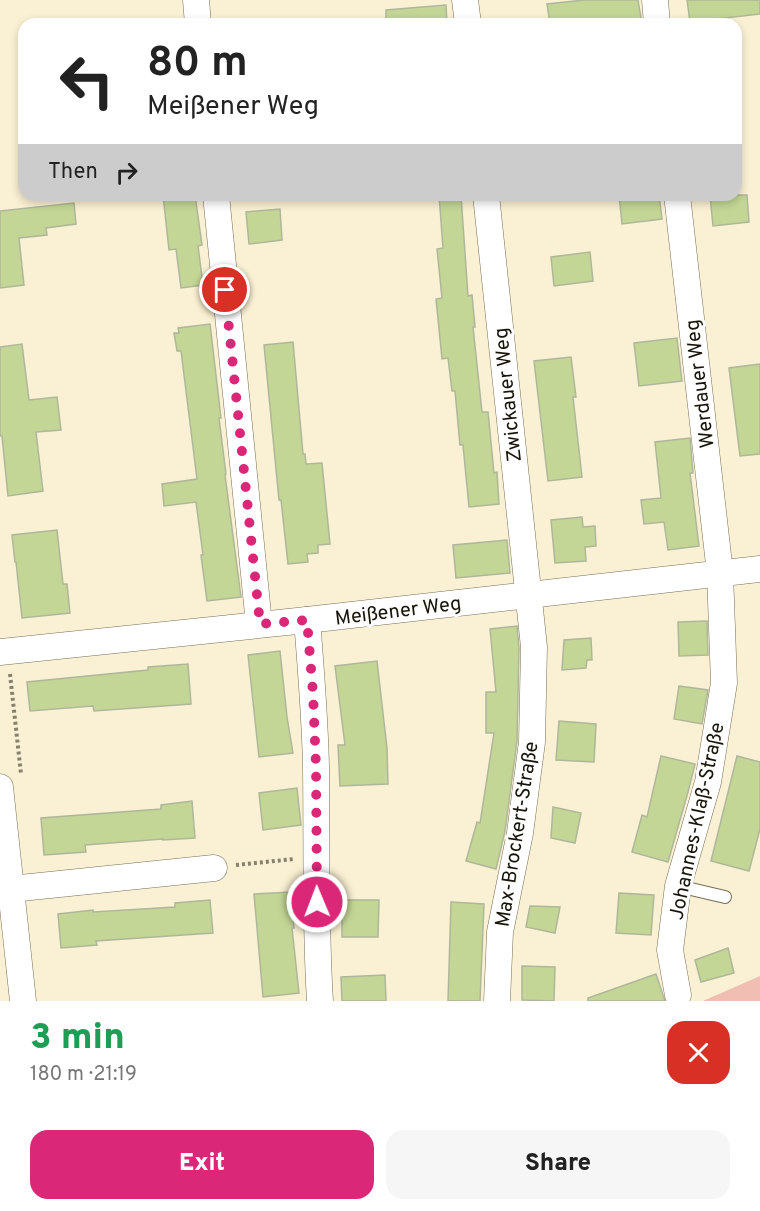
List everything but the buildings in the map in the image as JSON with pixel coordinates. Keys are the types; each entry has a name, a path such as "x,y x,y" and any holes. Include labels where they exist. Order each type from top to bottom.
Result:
{"street":[{"path":"196,0 198,18"},
{"path":"465,0 467,18"},
{"path":"655,0 656,18"},
{"path":"217,201 260,624"},
{"name":"Zwickauer Weg","path":"487,201 528,595"},
{"name":"Werdauer Weg","path":"678,201 720,573"},
{"name":"Meißener Weg","path":"0,652 760,569"},
{"name":"Johannes-Klaß-Straße","path":"678,995 670,950 678,886 708,782 724,683 720,573"},
{"name":"Max-Brockert-Straße","path":"497,1001 500,932 520,833 532,742 534,647 528,595"},
{"path":"307,620 316,766 320,1001"},
{"path":"0,787 23,1001"},
{"path":"11,889 214,868"}],"lane":[{"path":"678,886 725,897"}],"path":[{"path":"214,868 316,857"}],"shaded area":[{"path":"760,976 760,1001 703,1001"}],"route":[{"path":"225,290 260,624 307,620 316,766 317,902"}]}
